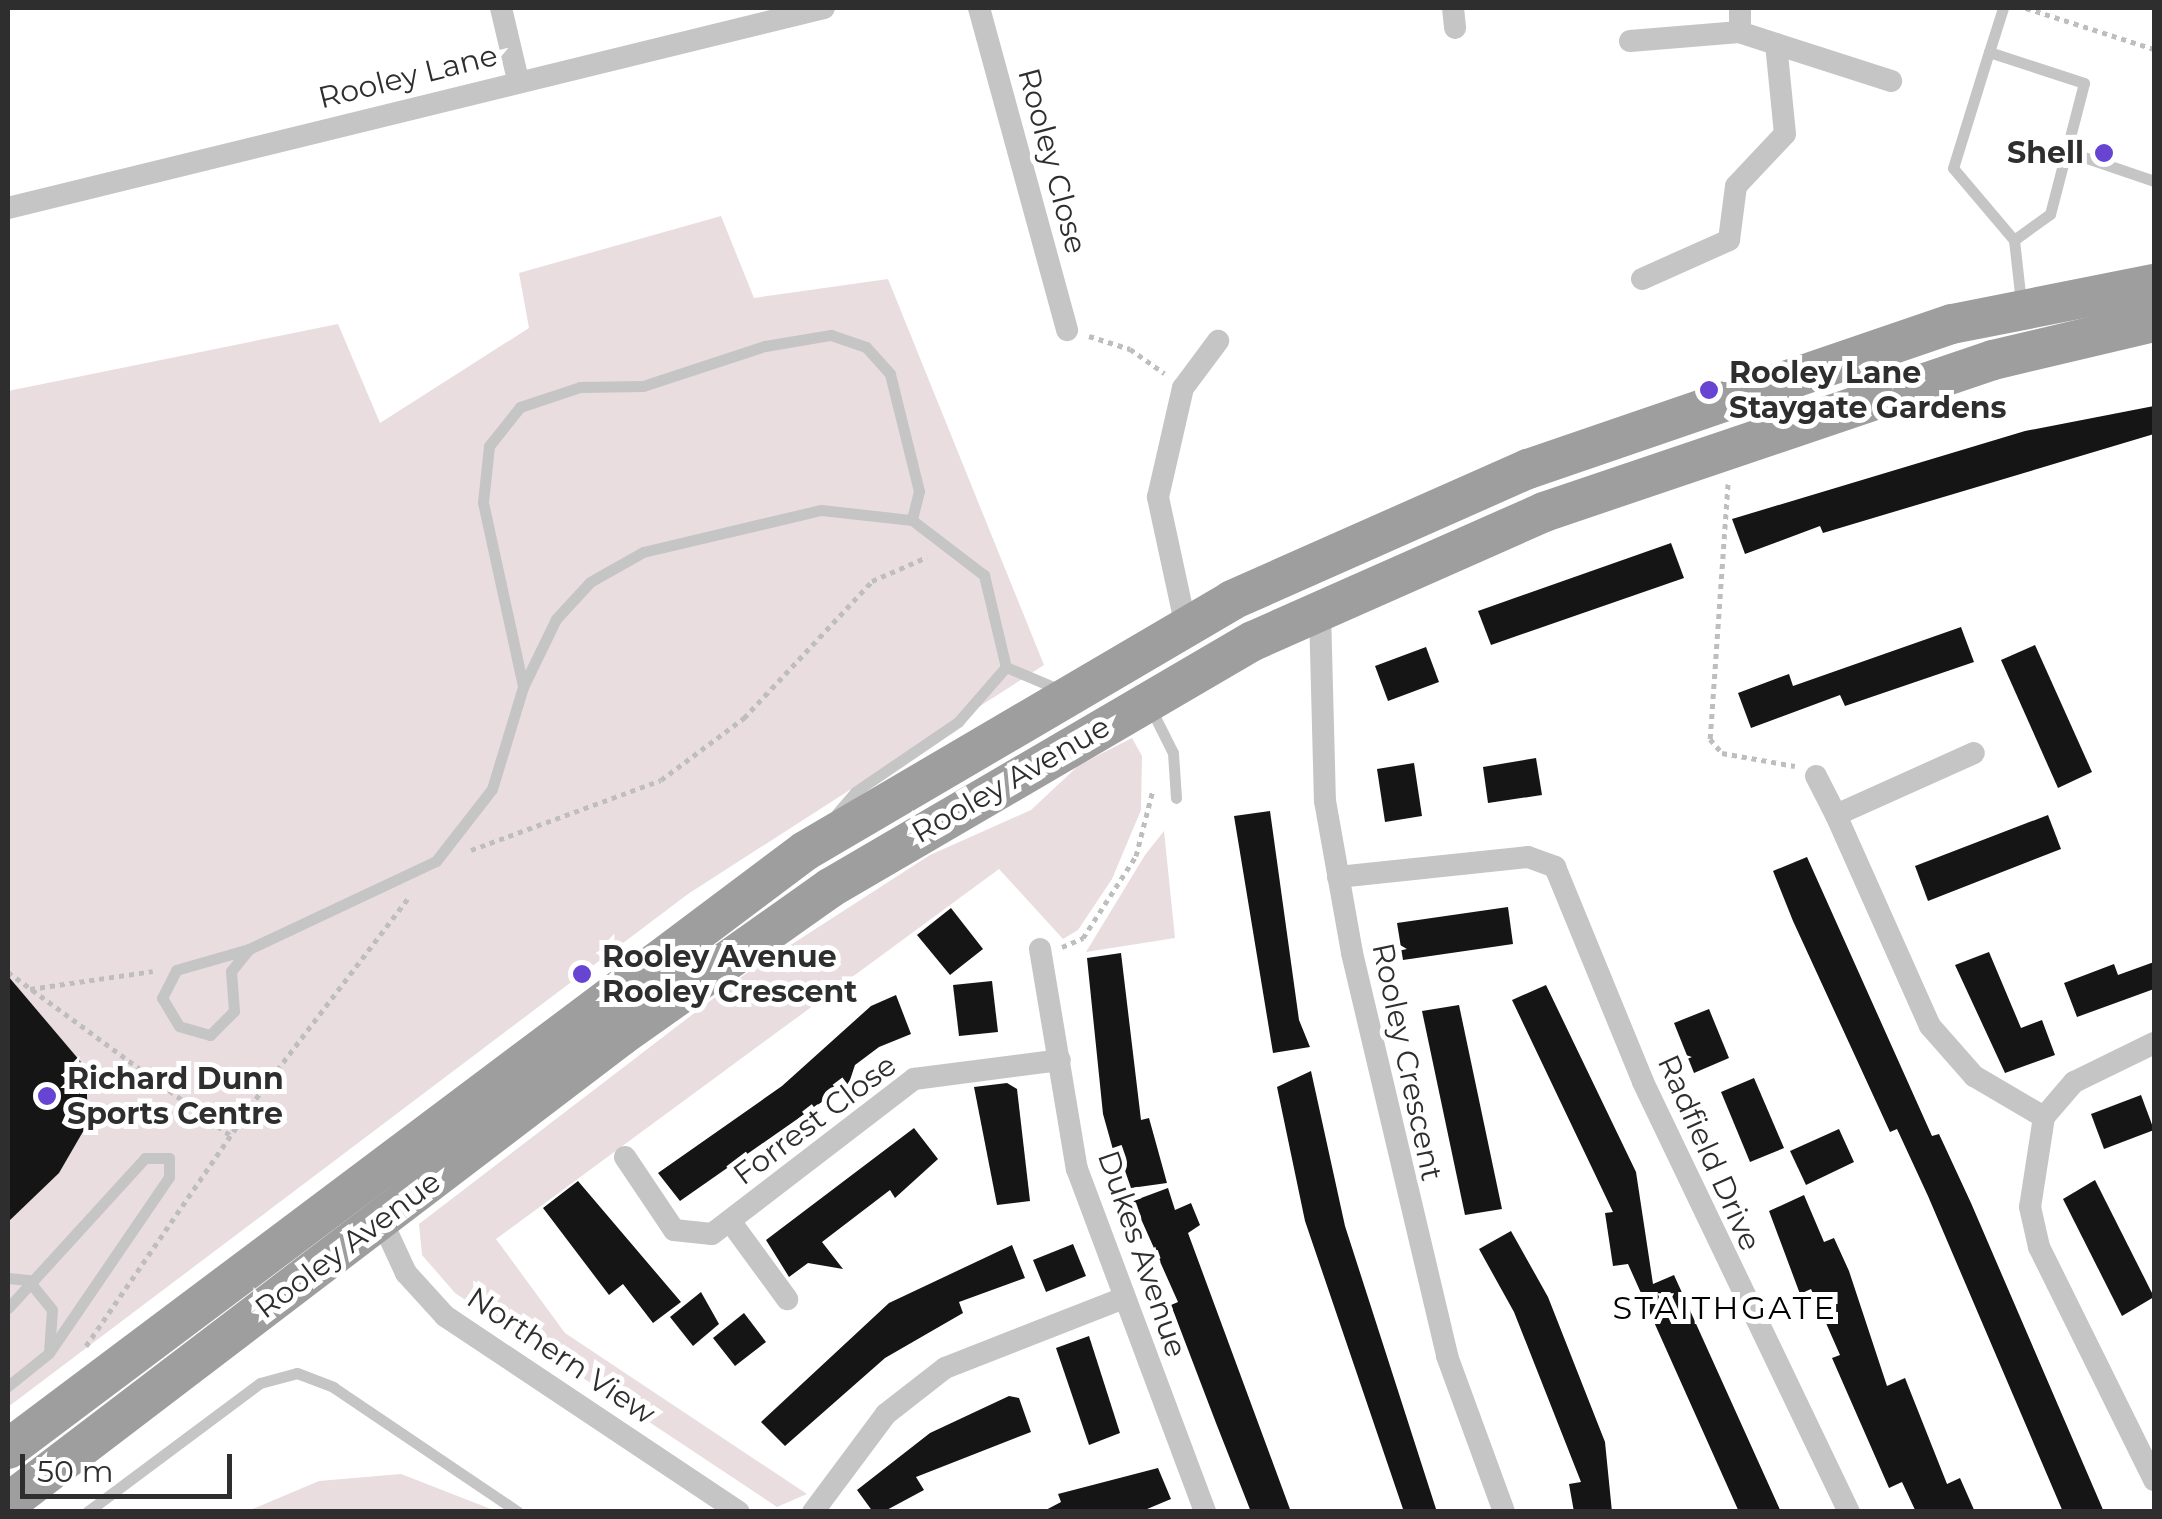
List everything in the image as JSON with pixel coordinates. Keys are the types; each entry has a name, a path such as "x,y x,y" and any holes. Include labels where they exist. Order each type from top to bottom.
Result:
{"highway":[{"name":"Rooley Avenue","path":"8,1449 805,851 1186,627 1528,469 1952,324 2154,284"},
{"name":"Rooley Avenue","path":"8,1503 381,1220 830,888 1147,701 1320,612 1544,512 1992,360 2154,322"}],"street":[{"path":"500,8 518,80"},
{"name":"Rooley Lane","path":"8,208 824,8"},
{"name":"Rooley Close","path":"979,8 1068,330"},
{"path":"1740,8 1740,32"},
{"path":"1630,41 1740,32 1891,81"},
{"path":"1642,279 1729,240 1736,186 1785,134 1776,44"},
{"path":"1186,627 1158,497 1183,388 1218,340"},
{"name":"Rooley Crescent","path":"1320,612 1316,691 1338,877 1397,1165 1447,1356 1504,1512"},
{"path":"1836,814 1974,754"},
{"path":"1816,776 1930,1026 1974,1076 2044,1117"},
{"name":"Radfield Drive","path":"1338,877 1528,857 1555,867 1667,1136 1849,1512"},
{"name":"Dukes Avenue","path":"1040,949 1077,1169 1204,1512"},
{"path":"2152,1466 2038,1247 2030,1207 2044,1117 2074,1082 2154,1043"},
{"name":"Forrest Close","path":"626,1157 674,1230 712,1234 914,1079 1060,1060"},
{"name":"Northern View","path":"381,1220 406,1273 445,1316 740,1512"},
{"name":"Forrest Close","path":"730,1221 786,1300"},
{"path":"813,1512 886,1414 945,1368 1124,1298"}],"lane":[{"path":"2003,8 1954,168 2014,240 2023,311"},
{"path":"1989,52 2084,82 2050,214 2014,240"},
{"path":"2069,152 2154,180"},
{"path":"523,686 483,502 489,446 520,407 580,387 643,386 766,346 831,336 866,347 890,374 919,491 912,520"},
{"path":"249,949 231,971 234,1011 210,1036 179,1026 162,998 176,970 249,949 436,861 492,789 523,686 556,619 590,582 643,552 820,510 912,520 984,576 1006,667 1039,688 1072,691"},
{"path":"805,851 855,792 958,722 1006,667"},
{"path":"1147,701 1172,754 1176,798"},
{"path":"8,1308 28,1280 144,1158 168,1158 168,1177 49,1353 8,1386"},
{"path":"8,1278 28,1280 52,1310 49,1353"},
{"path":"87,1512 260,1383 296,1374 333,1388 518,1512"}],"path":[{"path":"2026,8 2154,50"},
{"path":"1068,330 1130,348 1183,388"},
{"path":"1723,449 1729,467 1710,739 1722,754 1816,776"},
{"path":"77,1359 231,1136 436,861 575,818 661,780 744,718 872,581 948,548"},
{"path":"1040,949 1083,938 1136,856 1154,782"},
{"path":"29,989 176,970"},
{"path":"8,972 231,1136"}],"shaded area":[{"path":"721,216 754,298 888,279 1044,665 688,894 8,1407 8,391 338,324 380,423 529,328 519,273"},
{"path":"1132,738 1142,756 1141,810 1112,879 1078,930 1063,939 999,869 496,1239 565,1333 807,1494 777,1507 455,1293 422,1255 419,1224 744,975 930,855 1031,810 1079,765"},
{"path":"1164,831 1175,938 1086,952 1145,855"},
{"path":"401,1474 496,1511 248,1511 319,1481"}],"building":[{"path":"2154,406 2154,434 1823,533 1820,526 1745,554 1732,519 2025,431"},
{"path":"1671,543 1684,578 1491,645 1478,611"},
{"path":"1961,627 1974,662 1845,706 1840,695 1751,728 1738,693 1789,674 1793,686"},
{"path":"2035,645 2092,772 2058,788 2001,660"},
{"path":"1426,647 1439,682 1388,701 1375,666"},
{"path":"1536,758 1542,795 1488,803 1483,767"},
{"path":"1414,763 1422,816 1385,822 1377,769"},
{"path":"1270,811 1299,1020 1310,1047 1273,1053 1234,816"},
{"path":"2048,815 2061,849 1928,901 1915,866"},
{"path":"1807,857 1932,1136 1939,1134 1971,1203 2104,1512 2063,1512 1928,1196 1897,1129 1890,1132 1793,921 1773,871"},
{"path":"1508,907 1513,944 1403,960 1397,923"},
{"path":"951,908 983,949 950,975 917,935"},
{"path":"1989,952 2021,1028 2042,1020 2055,1055 2005,1073 1955,965"},
{"path":"1121,953 1141,1120 1149,1118 1167,1183 1124,1189 1103,1114 1087,958"},
{"path":"2154,962 2154,989 2077,1017 2064,983 2114,964 2118,975"},
{"name":"Richard Dunn Sports Centre","path":"8,976 86,1068 88,1123 59,1173 8,1222"},
{"path":"992,981 998,1032 959,1036 953,985"},
{"path":"1546,985 1636,1172 1653,1284 1674,1275 1781,1512 1739,1512 1628,1264 1613,1266 1605,1213 1613,1212 1512,1000"},
{"path":"896,995 911,1034 879,1047 855,1065 849,1083 680,1201 658,1173 782,1086 871,1006"},
{"path":"1459,1005 1502,1209 1465,1215 1422,1011"},
{"path":"1709,1009 1729,1058 1694,1073 1674,1023"},
{"path":"1311,1071 1345,1226 1437,1512 1404,1512 1305,1221 1277,1087"},
{"path":"1754,1078 1784,1148 1750,1162 1721,1092"},
{"path":"1007,1083 1017,1089 1030,1201 997,1205 974,1087"},
{"path":"2141,1095 2154,1130 2104,1149 2091,1114"},
{"path":"914,1128 938,1159 895,1198 890,1190 822,1242 843,1269 808,1263 789,1277 766,1240"},
{"path":"1839,1129 1854,1162 1806,1185 1790,1151"},
{"path":"2095,1180 2154,1297 2122,1316 2063,1199"},
{"path":"578,1181 681,1302 653,1323 623,1284 609,1295 543,1208"},
{"path":"1168,1188 1175,1210 1191,1203 1200,1225 1188,1233 1291,1512 1251,1512 1171,1305 1178,1302 1133,1201"},
{"path":"1804,1195 1824,1242 1834,1238 1849,1271 1887,1386 1905,1378 1947,1484 1960,1478 1975,1512 1916,1512 1902,1482 1889,1488 1832,1358 1840,1355 1811,1289 1800,1294 1769,1211"},
{"path":"1511,1231 1548,1297 1605,1442 1612,1512 1574,1512 1569,1484 1581,1482 1514,1312 1479,1249"},
{"path":"1073,1244 1086,1276 1046,1292 1033,1260"},
{"path":"1012,1245 1025,1278 959,1302 963,1313 885,1358 785,1446 761,1422 889,1303"},
{"path":"701,1292 719,1324 693,1346 670,1317"},
{"path":"744,1313 766,1342 735,1366 713,1338"},
{"path":"1089,1336 1120,1433 1089,1445 1056,1348"},
{"path":"1009,1396 1019,1398 1031,1432 916,1477 924,1490 883,1512 873,1512 857,1490 930,1433"},
{"path":"1158,1468 1171,1499 1140,1512 1042,1512 1061,1502 1058,1494"}],"place":[{"name":"Shell","path":"2104,153"},
{"name":"Rooley Lane Staygate Gardens","path":"1709,390"},
{"name":"Rooley Avenue Rooley Crescent","path":"582,974"},
{"name":"Richard Dunn Sports Centre","path":"47,1096"}],"district":[{"name":"STAITHGATE","path":"1725,1308"}]}
